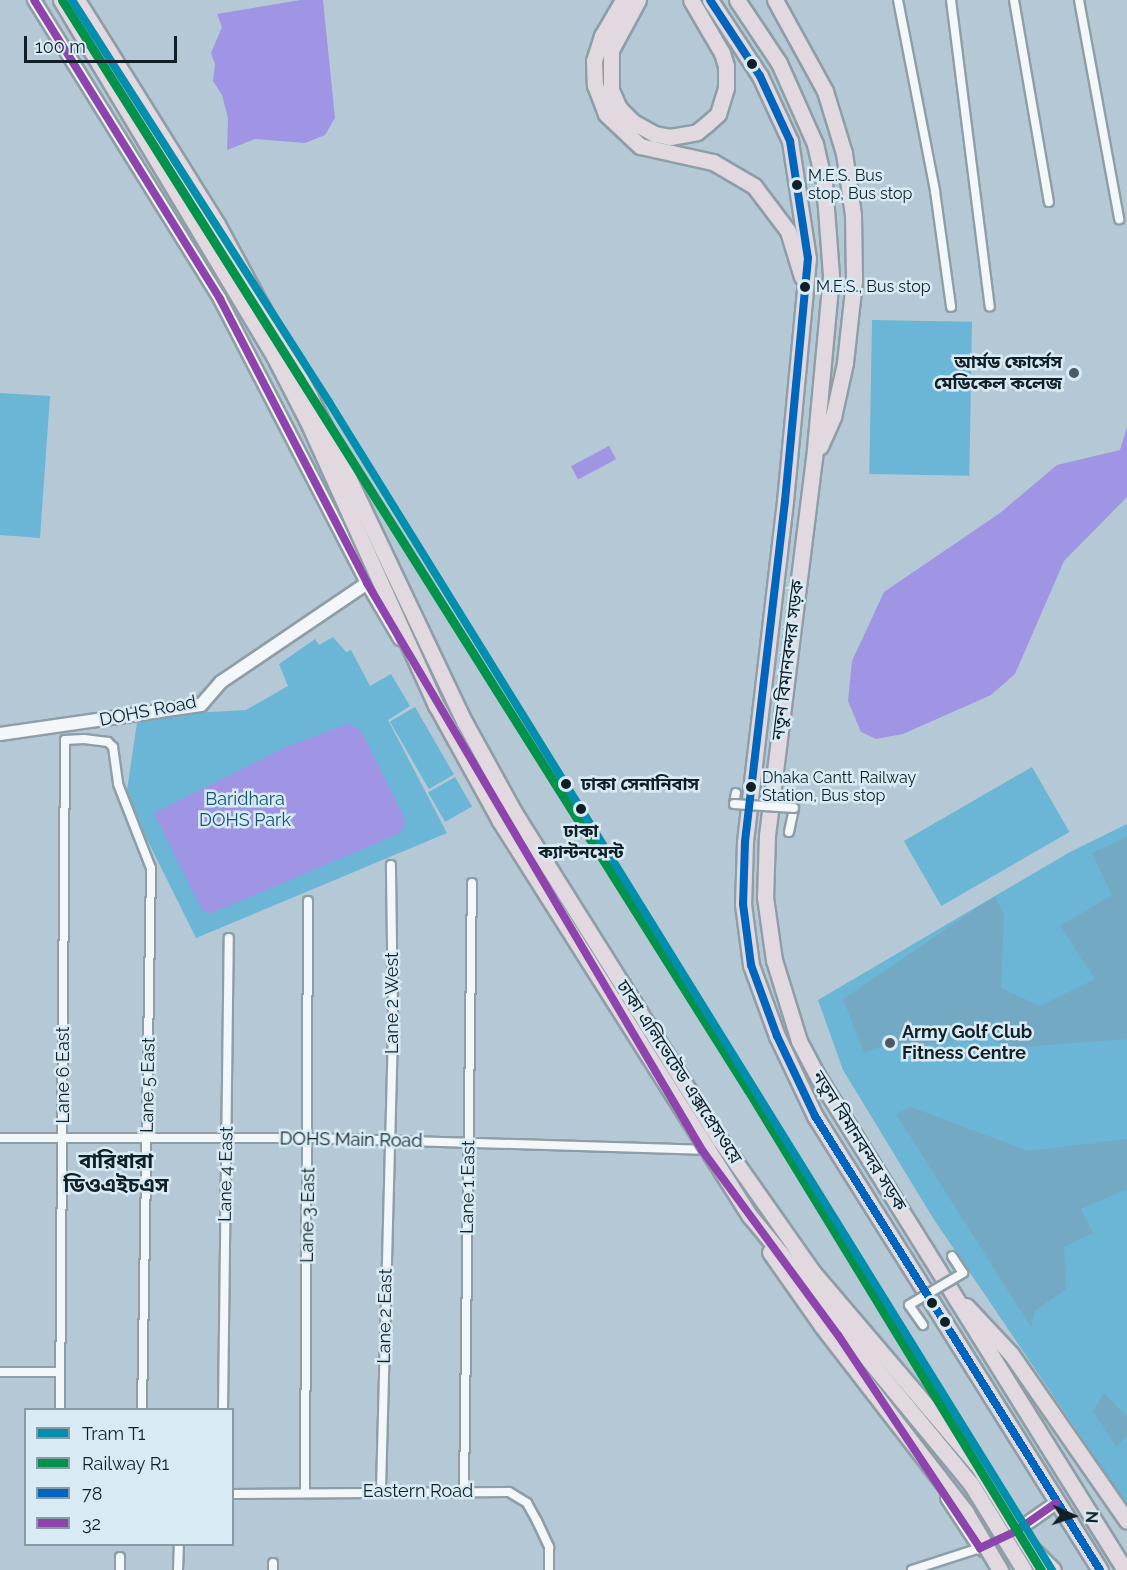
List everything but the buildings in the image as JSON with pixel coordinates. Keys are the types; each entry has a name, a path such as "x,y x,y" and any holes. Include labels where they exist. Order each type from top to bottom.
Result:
{"highway":[{"name":"ঢাকা এলিভেটেড এক্সপ্রেসওয়ে","path":"61,0 274,357 308,422 436,705 500,821 750,1215 971,1484 1024,1570"},
{"name":"ঢাকা এলিভেটেড এক্সপ্রেসওয়ে","path":"77,0 223,234 310,397 460,713 514,812 720,1140 799,1252 978,1466 1035,1552 1043,1570"},
{"path":"623,0 602,36 594,61 595,85 606,114 640,146 713,162 745,179 773,206 788,231 807,300"},
{"path":"638,0 610,57 609,79 620,108 639,127 670,137 697,132 718,114 726,88 726,66 716,40 691,0"},
{"name":"নতুন বিমানবন্দর সড়ক","path":"710,0 760,76 790,141 806,230 807,300 766,642 742,881 747,943 763,1001 815,1116 1100,1570"},
{"path":"775,0 825,91 848,170 855,250 845,363 833,417 814,458"},
{"name":"নতুন বিমানবন্দর সড়ক","path":"738,1 798,100 824,182 831,276 814,458 767,835 765,897 774,960 799,1041 818,1077 1125,1570"},
{"path":"766,642 789,645"},
{"path":"750,1215 757,1234 801,1298 939,1475 1000,1570"},
{"path":"949,1289 1011,1354 1127,1521"},
{"path":"1035,1552 1053,1570"}],"street":[{"path":"34,0 220,299 366,583 702,1150 838,1335 994,1570"},
{"path":"898,0 934,191 951,307"},
{"path":"951,0 990,308"},
{"path":"1014,0 1049,202"},
{"path":"1079,0 1119,219"},
{"name":"DOHS Road","path":"0,734 201,705 221,682 366,583"},
{"name":"Lane 5 East","path":"65,740 99,740 113,747 118,784 151,868 142,1408"},
{"name":"Lane 6 East","path":"60,1408 65,740"},
{"path":"736,793 735,804 794,808 789,832"},
{"name":"Lane 2 West","path":"389,1142 392,865"},
{"name":"Lane 1 East","path":"464,1491 472,883"},
{"name":"Lane 3 East","path":"305,1492 309,1138 308,901"},
{"name":"Lane 4 East","path":"223,1408 230,938"},
{"name":"DOHS Main Road","path":"0,1138 62,1136 309,1138 389,1142 469,1141 702,1150"},
{"name":"Lane 2 East","path":"381,1490 389,1142"},
{"path":"923,1325 909,1305 963,1272 952,1256"},
{"path":"0,1372 60,1372"},
{"name":"Eastern Road","path":"234,1494 381,1490 509,1492 519,1496 547,1540 549,1570"},
{"path":"912,1570 980,1548 1016,1531 1056,1503"},
{"path":"178,1570 179,1546"},
{"path":"120,1557 120,1570"}],"green space":[{"path":"872,320 972,322 969,476 869,474"},
{"path":"0,393 50,396 40,538 0,535"},
{"name":"Baridhara DOHS Park","path":"333,637 346,652 351,650 370,686 391,674 410,706 388,720 447,833 196,938 126,797 138,716 246,710 288,686 279,664 315,639 319,645"},
{"path":"415,707 454,775 429,789 390,722"},
{"path":"1032,767 1070,832 941,906 904,841"},
{"path":"455,777 472,806 445,822 428,792"},
{"path":"1127,824 1127,1505 933,1218 843,1070 818,1000 1070,852"}],"shaded area":[{"path":"301,0 323,0 335,118 325,135 305,143 255,139 227,150 228,119 222,95 213,81 215,64 211,53 222,27 217,14"},
{"path":"1127,427 1127,497 1064,561 1015,674 991,695 903,734 876,739 861,732 848,701 852,661 884,592 1000,513 1057,465 1120,450"},
{"path":"609,446 616,459 578,479 571,466"},
{"path":"347,724 360,729 405,819 404,827 398,834 212,913 203,912 154,813 286,747"},
{"path":"1127,837 1127,1039 1006,1048 990,1038 876,1048 864,1053 843,999 995,896 1004,915 1001,988 1040,1006 1095,979 1060,926 1112,895 1092,853"},
{"path":"911,1107 1028,1151 1127,1139 1127,1189 1081,1209 1093,1233 1064,1247 1066,1289 1035,1311 1031,1327 896,1114"},
{"path":"1104,1393 1127,1417 1127,1436 1116,1447 1093,1411"}],"tram line":[{"name":"T1","path":"72,0 329,402 1052,1570"}],"rail line":[{"name":"R1","path":"62,0 748,1090 1041,1570"}],"transit line":[{"name":"32","path":"34,0 220,299 367,583 702,1150 838,1335 980,1548 1016,1531 1056,1503"},
{"name":"78","path":"710,0 760,76 790,141 808,258 785,501 745,842 743,904 751,965 777,1036 815,1116 1100,1570"}],"place":[{"name":"M.E.S. Bus stop, Bus stop","path":"797,185"},
{"name":"M.E.S., Bus stop","path":"805,287"},
{"name":"আর্মড ফোর্সেস মেডিকেল কলেজ","path":"1074,373"},
{"name":"ঢাকা সেনানিবাস","path":"566,784"},
{"name":"Dhaka Cantt. Railway Station, Bus stop","path":"751,787"},
{"name":"ঢাকা ক্যান্টনমেন্ট","path":"581,809"},
{"name":"Army Golf Club Fitness Centre","path":"890,1043"}],"district":[{"name":"বারিধারা ডিওএইচএস","path":"116,1173"}]}
